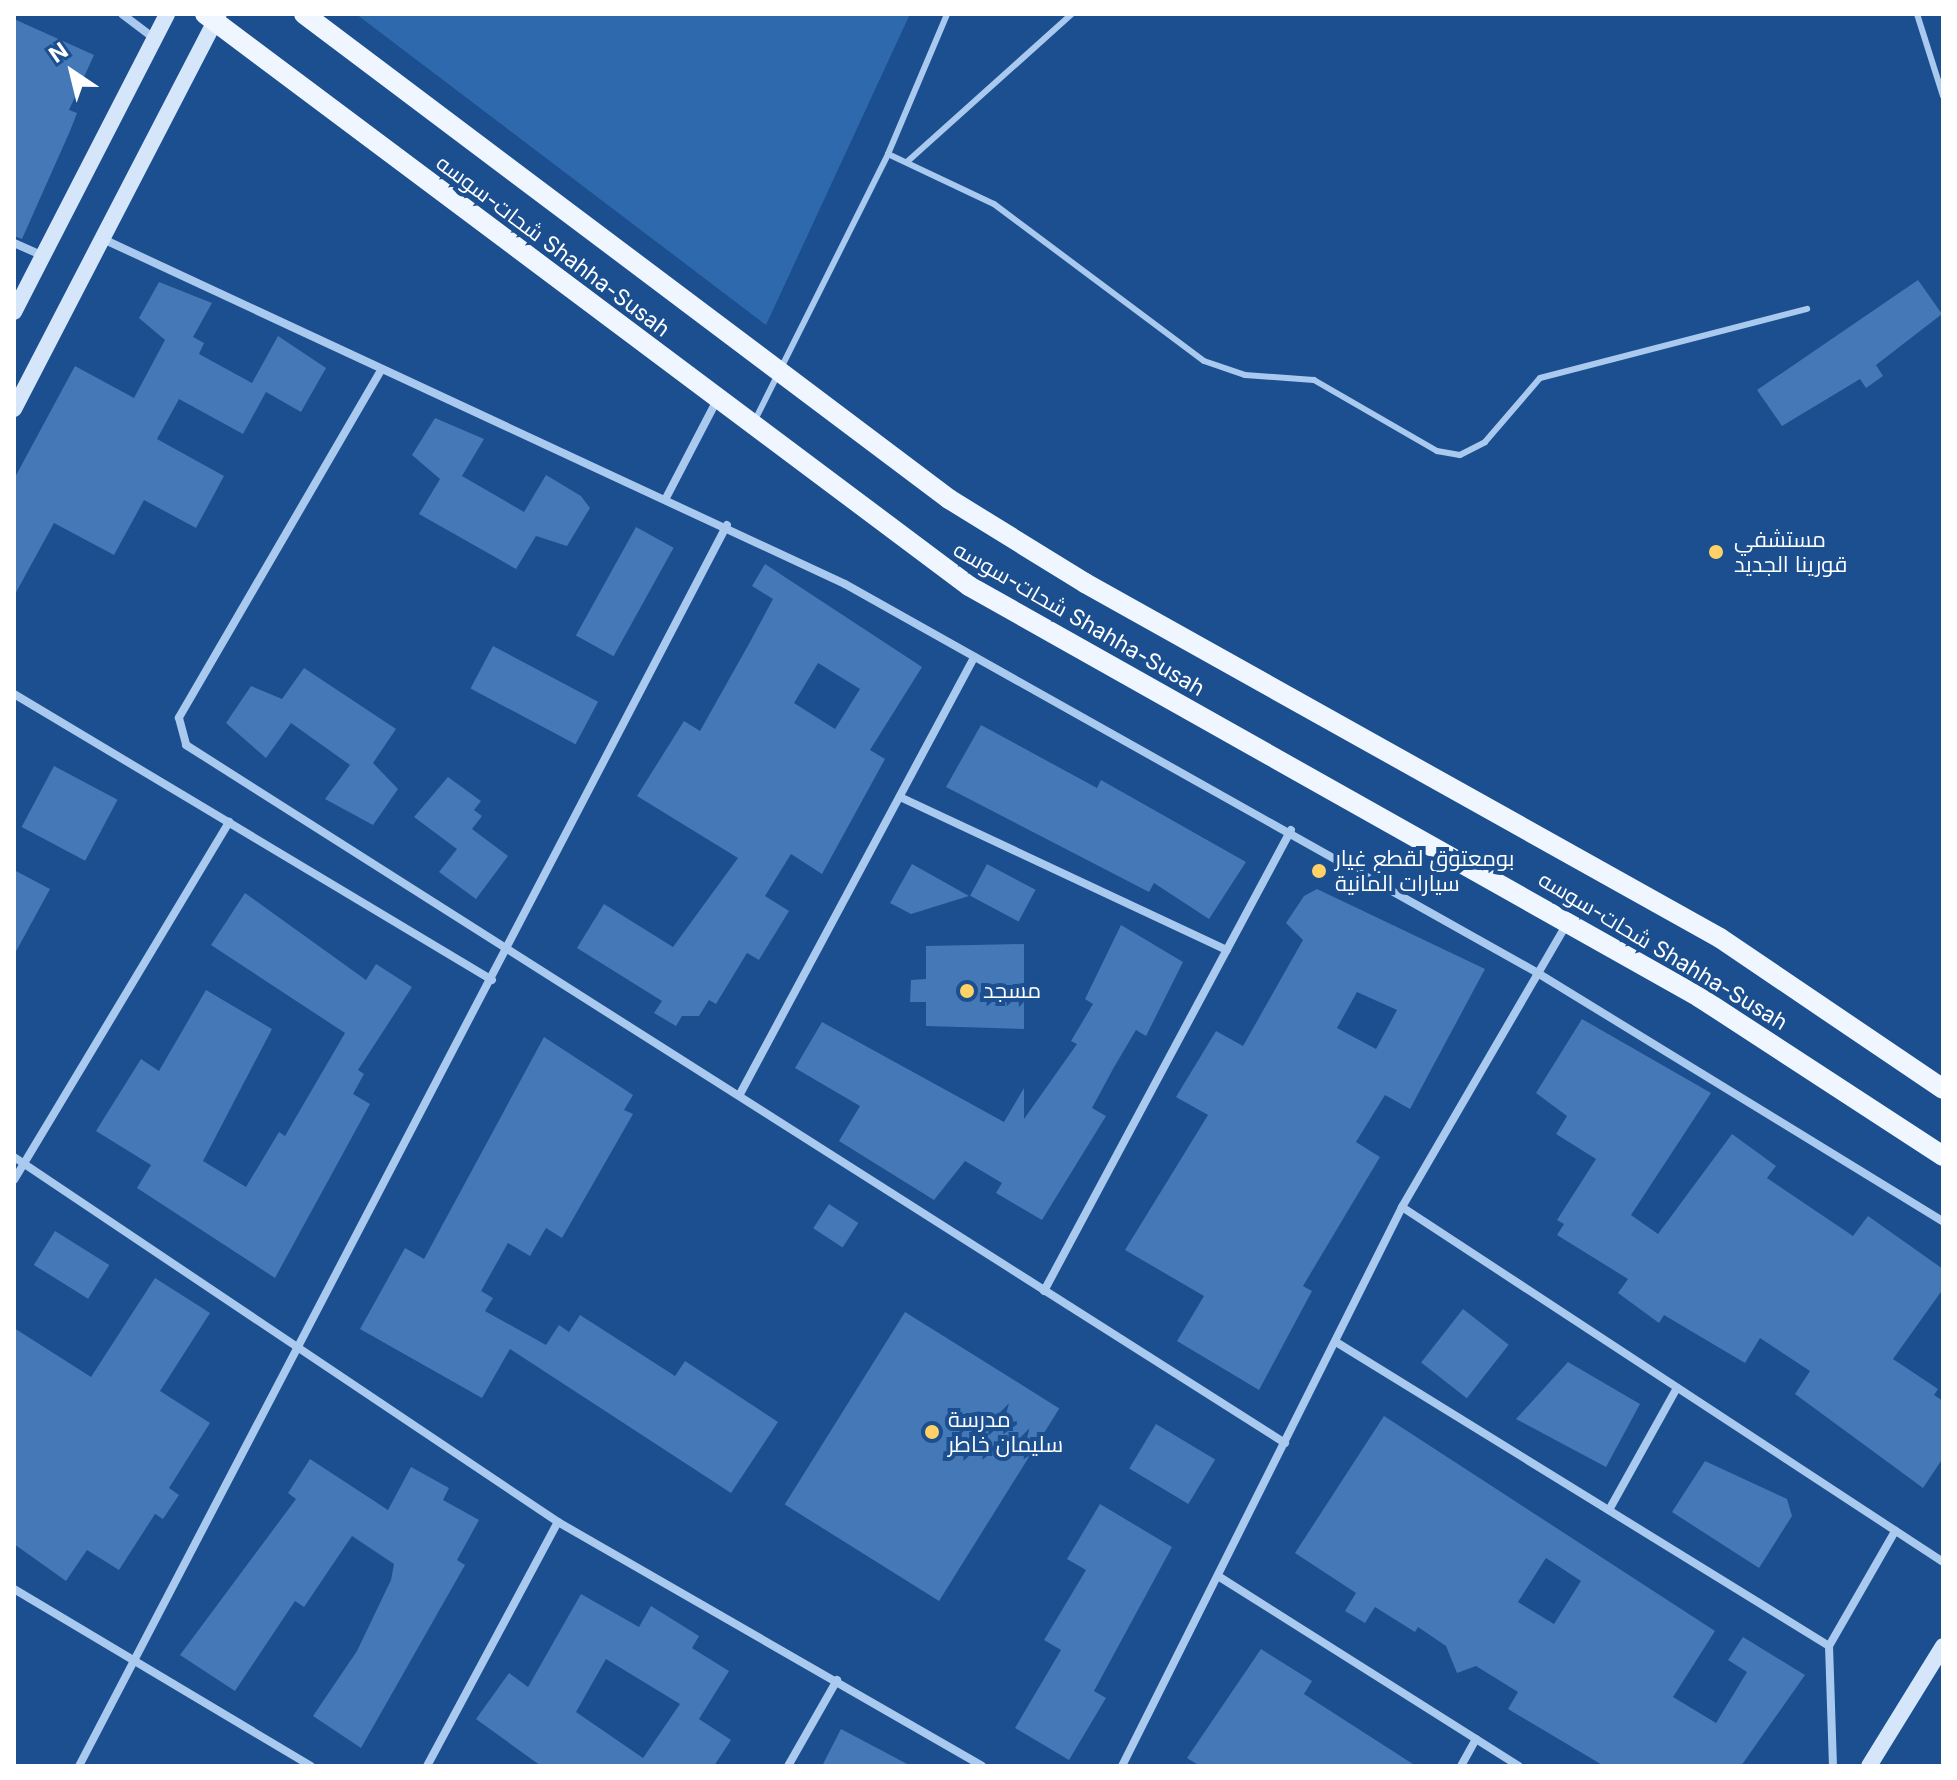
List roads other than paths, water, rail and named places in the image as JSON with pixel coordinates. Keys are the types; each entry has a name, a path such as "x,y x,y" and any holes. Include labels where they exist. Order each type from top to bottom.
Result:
{"main road":[{"name":"شحات-سوسه Shahha-Susah","path":"304,14 781,377 949,499 1085,583 1666,906 1943,1089"},
{"name":"شحات-سوسه Shahha-Susah","path":"213,17 751,426 1028,622 1568,921 1943,1156"}],"street":[{"path":"122,14 155,39"},
{"path":"14,312 167,14"},
{"path":"14,409 103,239 213,17"},
{"path":"103,239 380,372 727,525 1291,830 1536,972 1943,1221"},
{"path":"14,243 44,256"},
{"path":"380,372 177,731 206,759 740,1094 1285,1443"},
{"path":"666,498 717,400"},
{"path":"79,1766 303,1347 727,525"},
{"path":"740,1094 974,657"},
{"path":"14,694 492,980"},
{"path":"900,797 1227,950"},
{"path":"14,1180 229,822"},
{"path":"1044,1291 1291,830"},
{"path":"1122,1766 1402,1207 1568,921"},
{"path":"14,1157 303,1347 558,1522 982,1766"},
{"path":"1402,1207 1943,1562"},
{"path":"1336,1342 1829,1646"},
{"path":"1609,1510 1677,1388"},
{"path":"427,1766 558,1522"},
{"path":"1833,1766 1829,1646 1895,1531"},
{"path":"1218,1576 1519,1766"},
{"path":"14,1589 311,1766"},
{"path":"1869,1766 1943,1646"},
{"path":"788,1766 837,1680"},
{"path":"1461,1766 1476,1739"}],"lane":[{"path":"751,426 781,377 888,154 947,14"},
{"path":"908,161 1072,14"},
{"path":"1917,14 1943,96"},
{"path":"888,154 994,204 1204,361 1245,375 1314,380 1437,451 1460,455 1485,442 1540,378 1807,309"}],"place":[{"name":"مستشفي قورينا الجديد","path":"1716,552"},
{"name":"بومعتوق لقطع غيار سيارات المانية","path":"1319,871"},
{"name":"مسجد","path":"967,991"},
{"name":"مدرسة سليمان خاطر","path":"932,1432"}]}
